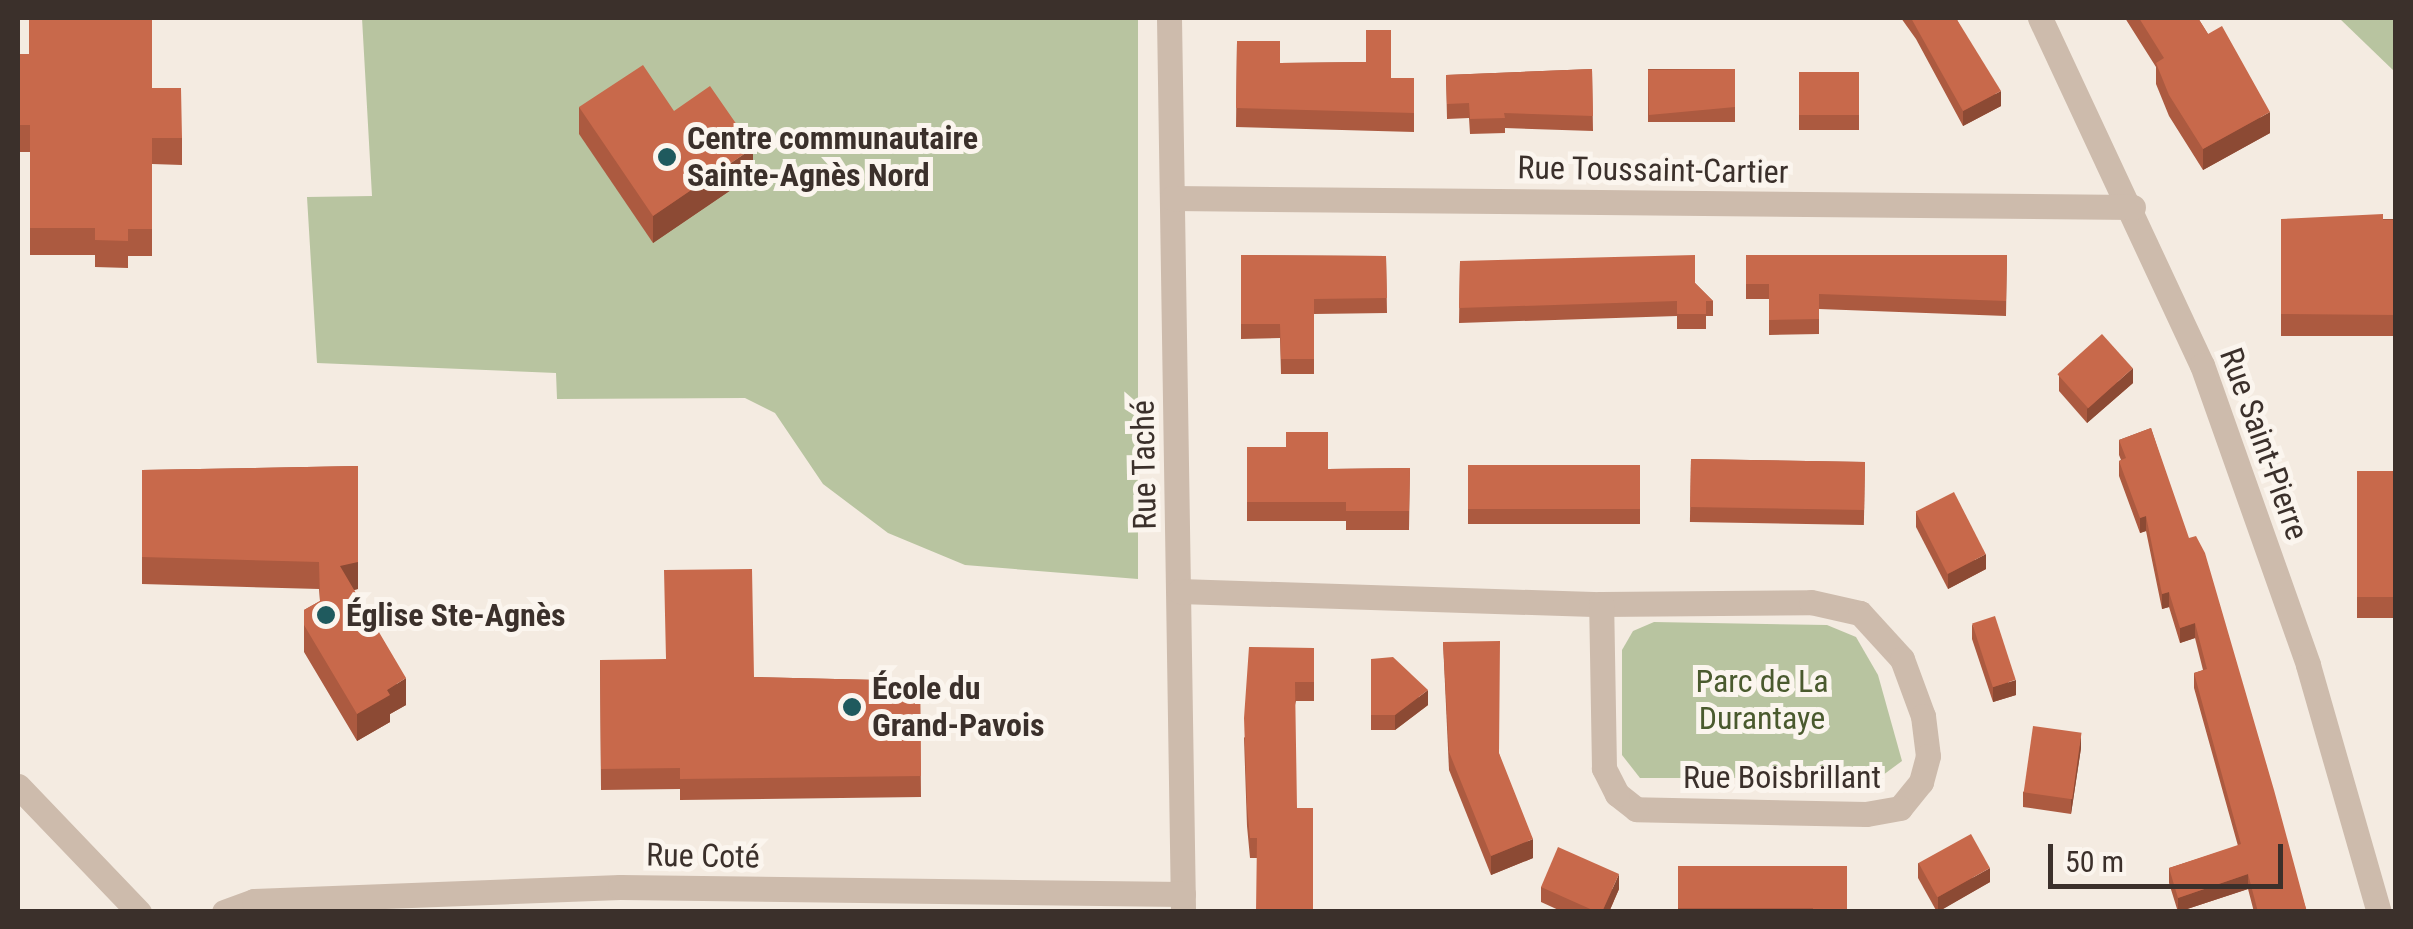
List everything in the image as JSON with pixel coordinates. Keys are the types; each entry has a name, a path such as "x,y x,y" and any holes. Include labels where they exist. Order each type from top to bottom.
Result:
{"street":[{"name":"Rue Taché","path":"1170,18 1183,902"},
{"name":"Rue Saint-Pierre","path":"2040,18 2133,207 2202,365 2301,646 2380,912"},
{"name":"Rue Toussaint-Cartier","path":"1172,198 2133,207"},
{"name":"Rue Boisbrillant","path":"1179,592 1600,604 1810,602 1860,613 1902,659 1924,716 1928,756 1921,782 1900,808 1866,814 1636,809 1617,794 1604,768 1600,604"},
{"path":"18,786 139,912"},
{"name":"Rue Coté","path":"224,912 254,901 620,888 1183,902"}],"green space":[{"path":"362,18 1138,18 1138,579 965,565 888,533 823,484 775,413 745,398 557,399 556,373 317,363 307,197 372,196"},
{"path":"2339,18 2395,18 2395,72"},
{"name":"Parc de La Durantaye","path":"1654,622 1827,625 1856,637 1878,675 1902,761 1879,778 1640,778 1622,755 1622,650 1633,631"}],"building":[{"path":"29,18 152,18 152,88 181,88 182,138 152,138 152,229 128,229 128,241 95,240 95,228 30,228 30,125 18,125 18,54 29,54"},
{"path":"1911,18 1956,18 2001,91 1963,111"},
{"path":"2139,18 2198,18 2208,34 2222,26 2270,112 2203,149 2169,95 2156,63 2164,58"},
{"path":"1366,30 1391,30 1391,78 1414,78 1414,113 1236,108 1237,41 1280,41 1280,63 1366,62"},
{"name":"Centre communautaire Sainte-Agnès Nord","path":"643,65 674,111 710,86 753,148 653,216 579,107"},
{"path":"1592,69 1593,116 1504,113 1505,118 1470,119 1469,103 1447,104 1446,75"},
{"path":"1735,69 1735,107 1649,115 1648,70"},
{"path":"1799,72 1859,72 1859,115 1799,115"},
{"path":"2383,214 2383,220 2396,220 2396,315 2281,314 2281,219"},
{"path":"1241,255 1386,256 1387,298 1314,299 1314,359 1281,359 1280,324 1241,324"},
{"path":"1695,255 1695,283 1713,301 1706,301 1706,314 1677,314 1677,301 1459,308 1460,261"},
{"path":"1746,255 2007,255 2006,301 1819,294 1819,319 1769,320 1769,284 1746,284"},
{"path":"2102,334 2133,368 2088,408 2057,374"},
{"path":"2151,428 2189,538 2196,536 2205,553 2307,912 2258,912 2248,874 2178,898 2169,868 2241,844 2194,673 2207,669 2195,623 2180,628 2169,592 2162,594 2146,516 2140,518 2119,461 2126,458 2119,440"},
{"path":"1286,432 1328,432 1328,469 1410,468 1409,511 1346,511 1346,502 1247,502 1247,447 1286,447"},
{"path":"1691,459 1865,462 1864,510 1690,507"},
{"path":"1468,465 1640,465 1640,509 1468,509"},
{"name":"Église Ste-Agnès","path":"358,466 358,562 340,566 406,678 387,690 390,695 357,714 304,625 304,610 320,601 319,562 142,557 142,470"},
{"path":"2357,471 2396,471 2396,597 2357,597"},
{"path":"1954,492 1986,554 1947,574 1916,512"},
{"path":"752,569 754,677 920,681 921,776 680,779 680,768 601,769 600,660 666,659 664,570"},
{"path":"1995,616 2016,680 1993,687 1972,623"},
{"path":"1500,641 1499,753 1533,839 1491,856 1449,752 1443,642"},
{"path":"1249,647 1314,648 1314,682 1295,682 1297,808 1313,808 1313,912 1256,912 1257,838 1250,838 1244,718"},
{"path":"1393,657 1428,690 1395,715 1371,715 1371,659"},
{"path":"2033,726 2082,733 2072,799 2024,792"},
{"path":"1971,834 1990,868 1937,897 1919,863"},
{"path":"1558,847 1619,874 1602,912 1541,887"},
{"path":"1678,866 1847,866 1847,912 1813,912 1813,908 1678,908"}],"place":[{"name":"Centre communautaire Sainte-Agnès Nord","path":"667,157"},
{"name":"Église Ste-Agnès","path":"326,615"},
{"name":"École du Grand-Pavois","path":"852,707"}]}
